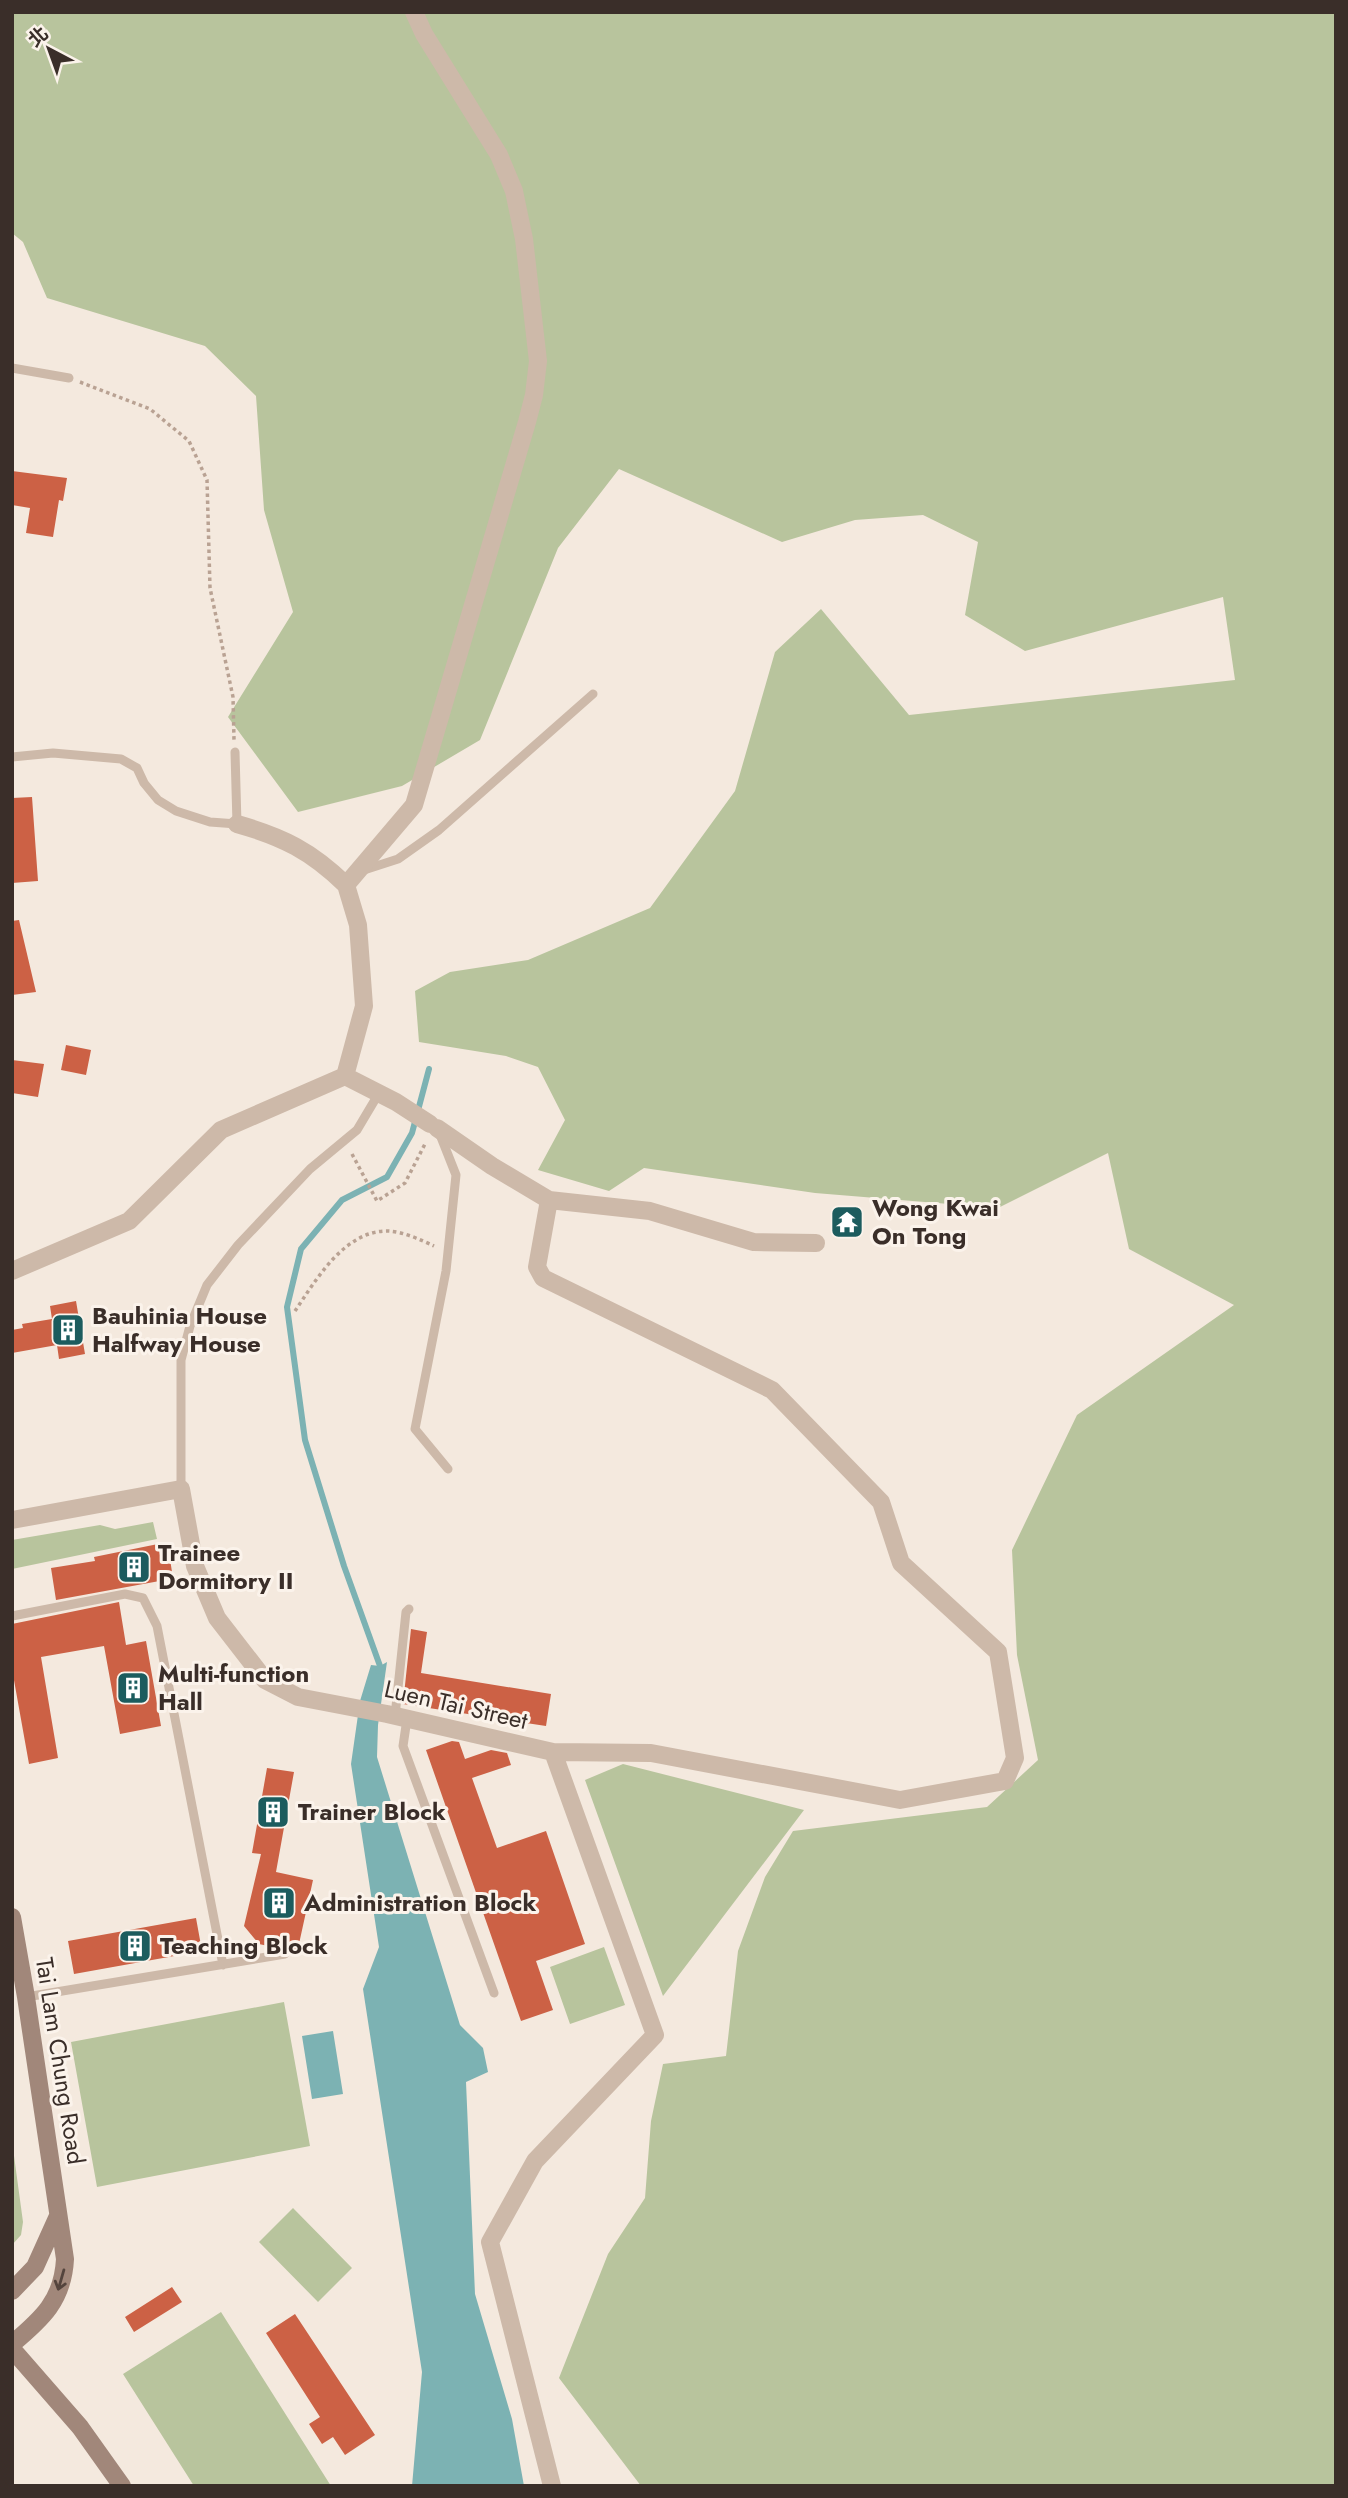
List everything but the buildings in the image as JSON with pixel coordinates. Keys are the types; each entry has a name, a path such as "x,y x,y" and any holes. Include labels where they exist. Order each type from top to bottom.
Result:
{"street":[{"path":"345,1076 364,1006 358,925 351,879 414,805 527,422 537,372 524,239 512,181 499,155 424,34 414,12"},
{"path":"237,824 273,834 351,879"},
{"path":"345,1076 396,1102 549,1200 650,1211 754,1242 816,1243"},
{"path":"12,1271 129,1221 222,1130 345,1076"},
{"path":"549,1200 537,1267 543,1278 772,1390 881,1502 901,1563 998,1652 1015,1758 1005,1781 900,1800 651,1753 553,1752"},
{"path":"12,1520 181,1489"},
{"name":"Luen Tai Street","path":"181,1489 195,1566 217,1618 265,1680 298,1697 553,1752 655,2035 535,2161 490,2242 552,2486"},
{"name":"Tai Lam Chung Road","path":"12,1917 65,2259 64,2279 50,2308 12,2346"},
{"path":"12,2291 35,2267 59,2213"},
{"path":"12,2346 80,2427 122,2486"}],"lane":[{"path":"12,368 69,378"},
{"path":"351,879 398,859 439,830 593,694"},
{"path":"12,757 53,752 121,759 137,768 144,783 158,800 176,811 210,822 237,824 235,752"},
{"path":"181,1489 181,1360 190,1326 207,1285 238,1244 310,1169 357,1129 379,1093"},
{"path":"436,1129 456,1175 446,1271 415,1429 449,1469"},
{"path":"12,1616 125,1594 144,1598 157,1626 223,1965"},
{"path":"409,1609 406,1612 396,1716 403,1746 494,1993"},
{"path":"26,1997 285,1954"}],"path":[{"path":"69,378 150,409 189,441 207,480 210,588 233,698 235,752"},
{"path":"357,1164 377,1201 405,1184 427,1140 436,1129"},
{"path":"295,1311 328,1262 361,1238 387,1231 421,1240 447,1252"}],"green space":[{"path":"12,12 1336,12 1336,2486 641,2486 559,2378 608,2254 645,2198 651,2121 663,2064 726,2056 738,1951 765,1877 793,1831 987,1807 1038,1760 1017,1655 1012,1550 1077,1415 1234,1305 1129,1249 1108,1153 998,1208 815,1193 644,1168 609,1191 538,1170 565,1120 538,1067 506,1056 419,1042 415,991 450,972 528,960 650,908 735,791 775,652 821,609 909,715 1235,680 1223,597 1025,651 965,615 978,542 923,515 855,520 782,542 619,469 558,548 480,740 402,786 298,812 228,717 293,612 264,510 256,396 205,346 47,298 23,242 12,233"},
{"path":"153,1522 157,1539 12,1569 12,1540 100,1525 115,1529"},
{"path":"623,1764 804,1810 663,1996 585,1780"},
{"path":"604,1947 625,2005 570,2024 550,1967"},
{"path":"284,2002 310,2146 97,2187 71,2042"},
{"path":"12,2141 23,2222 21,2235 12,2245"},
{"path":"293,2208 352,2268 318,2302 259,2242"},
{"path":"221,2312 331,2486 194,2486 123,2374"}],"water":[{"path":"387,1662 378,1725 377,1757 460,2025 483,2048 488,2072 466,2082 475,2294 512,2419 524,2486 412,2486 422,2372 363,1989 379,1947 351,1764 360,1701 371,1665 380,1666"},
{"path":"333,2031 343,2094 312,2099 302,2036"}],"waterway":[{"path":"378,1671 380,1666 344,1566 305,1440 287,1307 301,1249 342,1200 387,1177 412,1133 429,1069"}],"place":[{"name":"Wong Kwai On Tong","path":"847,1222"},
{"name":"Bauhinia House Halfway House","path":"68,1330"},
{"name":"Trainee Dormitory II","path":"134,1567"},
{"name":"Multi-function Hall","path":"133,1688"},
{"name":"Trainer Block","path":"273,1812"},
{"name":"Administration Block","path":"279,1903"},
{"name":"Teaching Block","path":"135,1946"}]}
